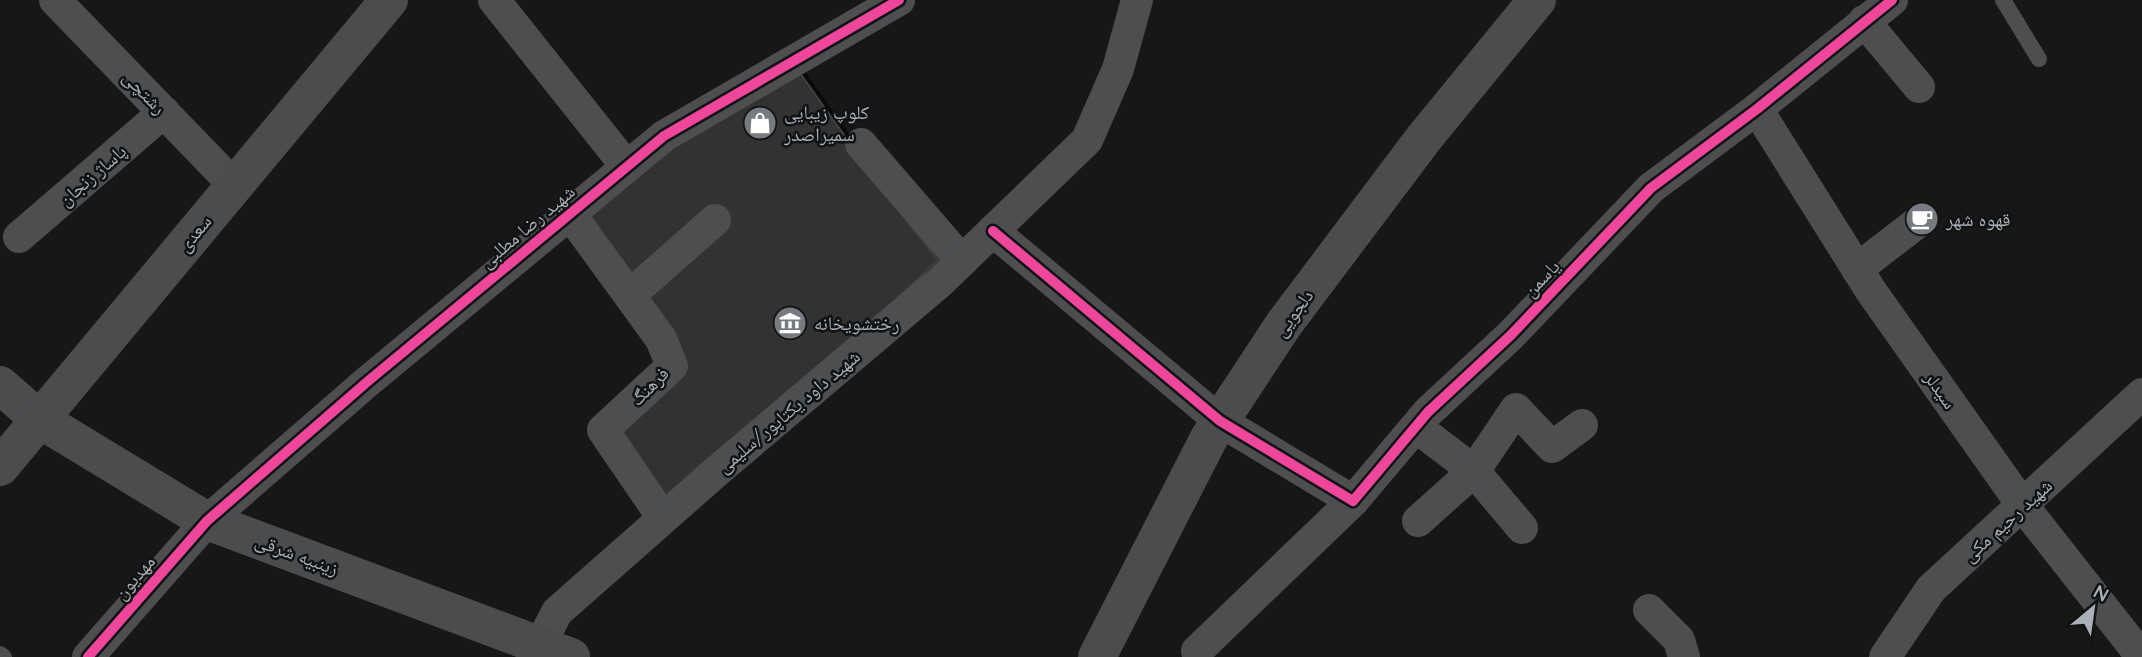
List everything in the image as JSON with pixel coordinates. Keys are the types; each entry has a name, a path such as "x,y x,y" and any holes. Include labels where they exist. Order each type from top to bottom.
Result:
{"main road":[{"name":"سعدی","path":"0,467 389,0"},
{"name":"دلجویی","path":"1097,657 1209,438 1292,313 1424,138 1537,0"},
{"name":"زینبیه شرقی","path":"0,385 39,419 207,520 555,651"}],"street":[{"name":"رشتچی","path":"55,0 234,185"},
{"path":"494,0 627,167"},
{"name":"شهید داود یکتاپور/سلیمی","path":"555,651 557,612 940,282 1087,140 1118,69 1137,0"},
{"name":"یاسمن","path":"1196,651 1353,501 1428,412 1511,335 1651,188 1758,109 1892,0"},
{"name":"شهید رضا مطلبی","path":"207,520 367,382 664,135 893,2"},
{"path":"1864,21 1919,88"},
{"name":"سیدلر","path":"1758,109 1857,270 2023,506 2142,657"},
{"name":"پاساژ زنجان","path":"19,237 164,112"},
{"path":"861,144 962,261"},
{"name":"فرهنگ","path":"570,214 661,339 672,366 603,430 663,518"},
{"path":"1857,270 1922,219"},
{"path":"630,295 715,220"},
{"path":"993,230 1220,421 1353,501"},
{"name":"شهید رحیم مکی","path":"1885,657 1931,589 2142,394"},
{"path":"1418,522 1474,471 1516,409 1552,447 1582,425"},
{"path":"1416,427 1474,471 1522,528"},
{"name":"مهدیون","path":"88,657 207,520"},
{"path":"1649,610 1679,640 1684,657"}],"lane":[{"path":"2003,0 2039,59"}],"building":[{"name":"رختشویخانه","path":"792,62 889,198 938,260 663,518 603,430 672,366 570,214"}],"cycle path":[{"path":"88,657 207,521 367,382 664,136 899,0"},
{"path":"993,231 1220,421 1353,501 1428,412 1511,335 1651,188 1757,109 1892,0"}],"place":[{"name":"کلوپ زیبایی سمیراصدر","path":"760,123"},
{"name":"قهوه شهر","path":"1922,219"},
{"name":"رختشویخانه","path":"790,323"}]}
